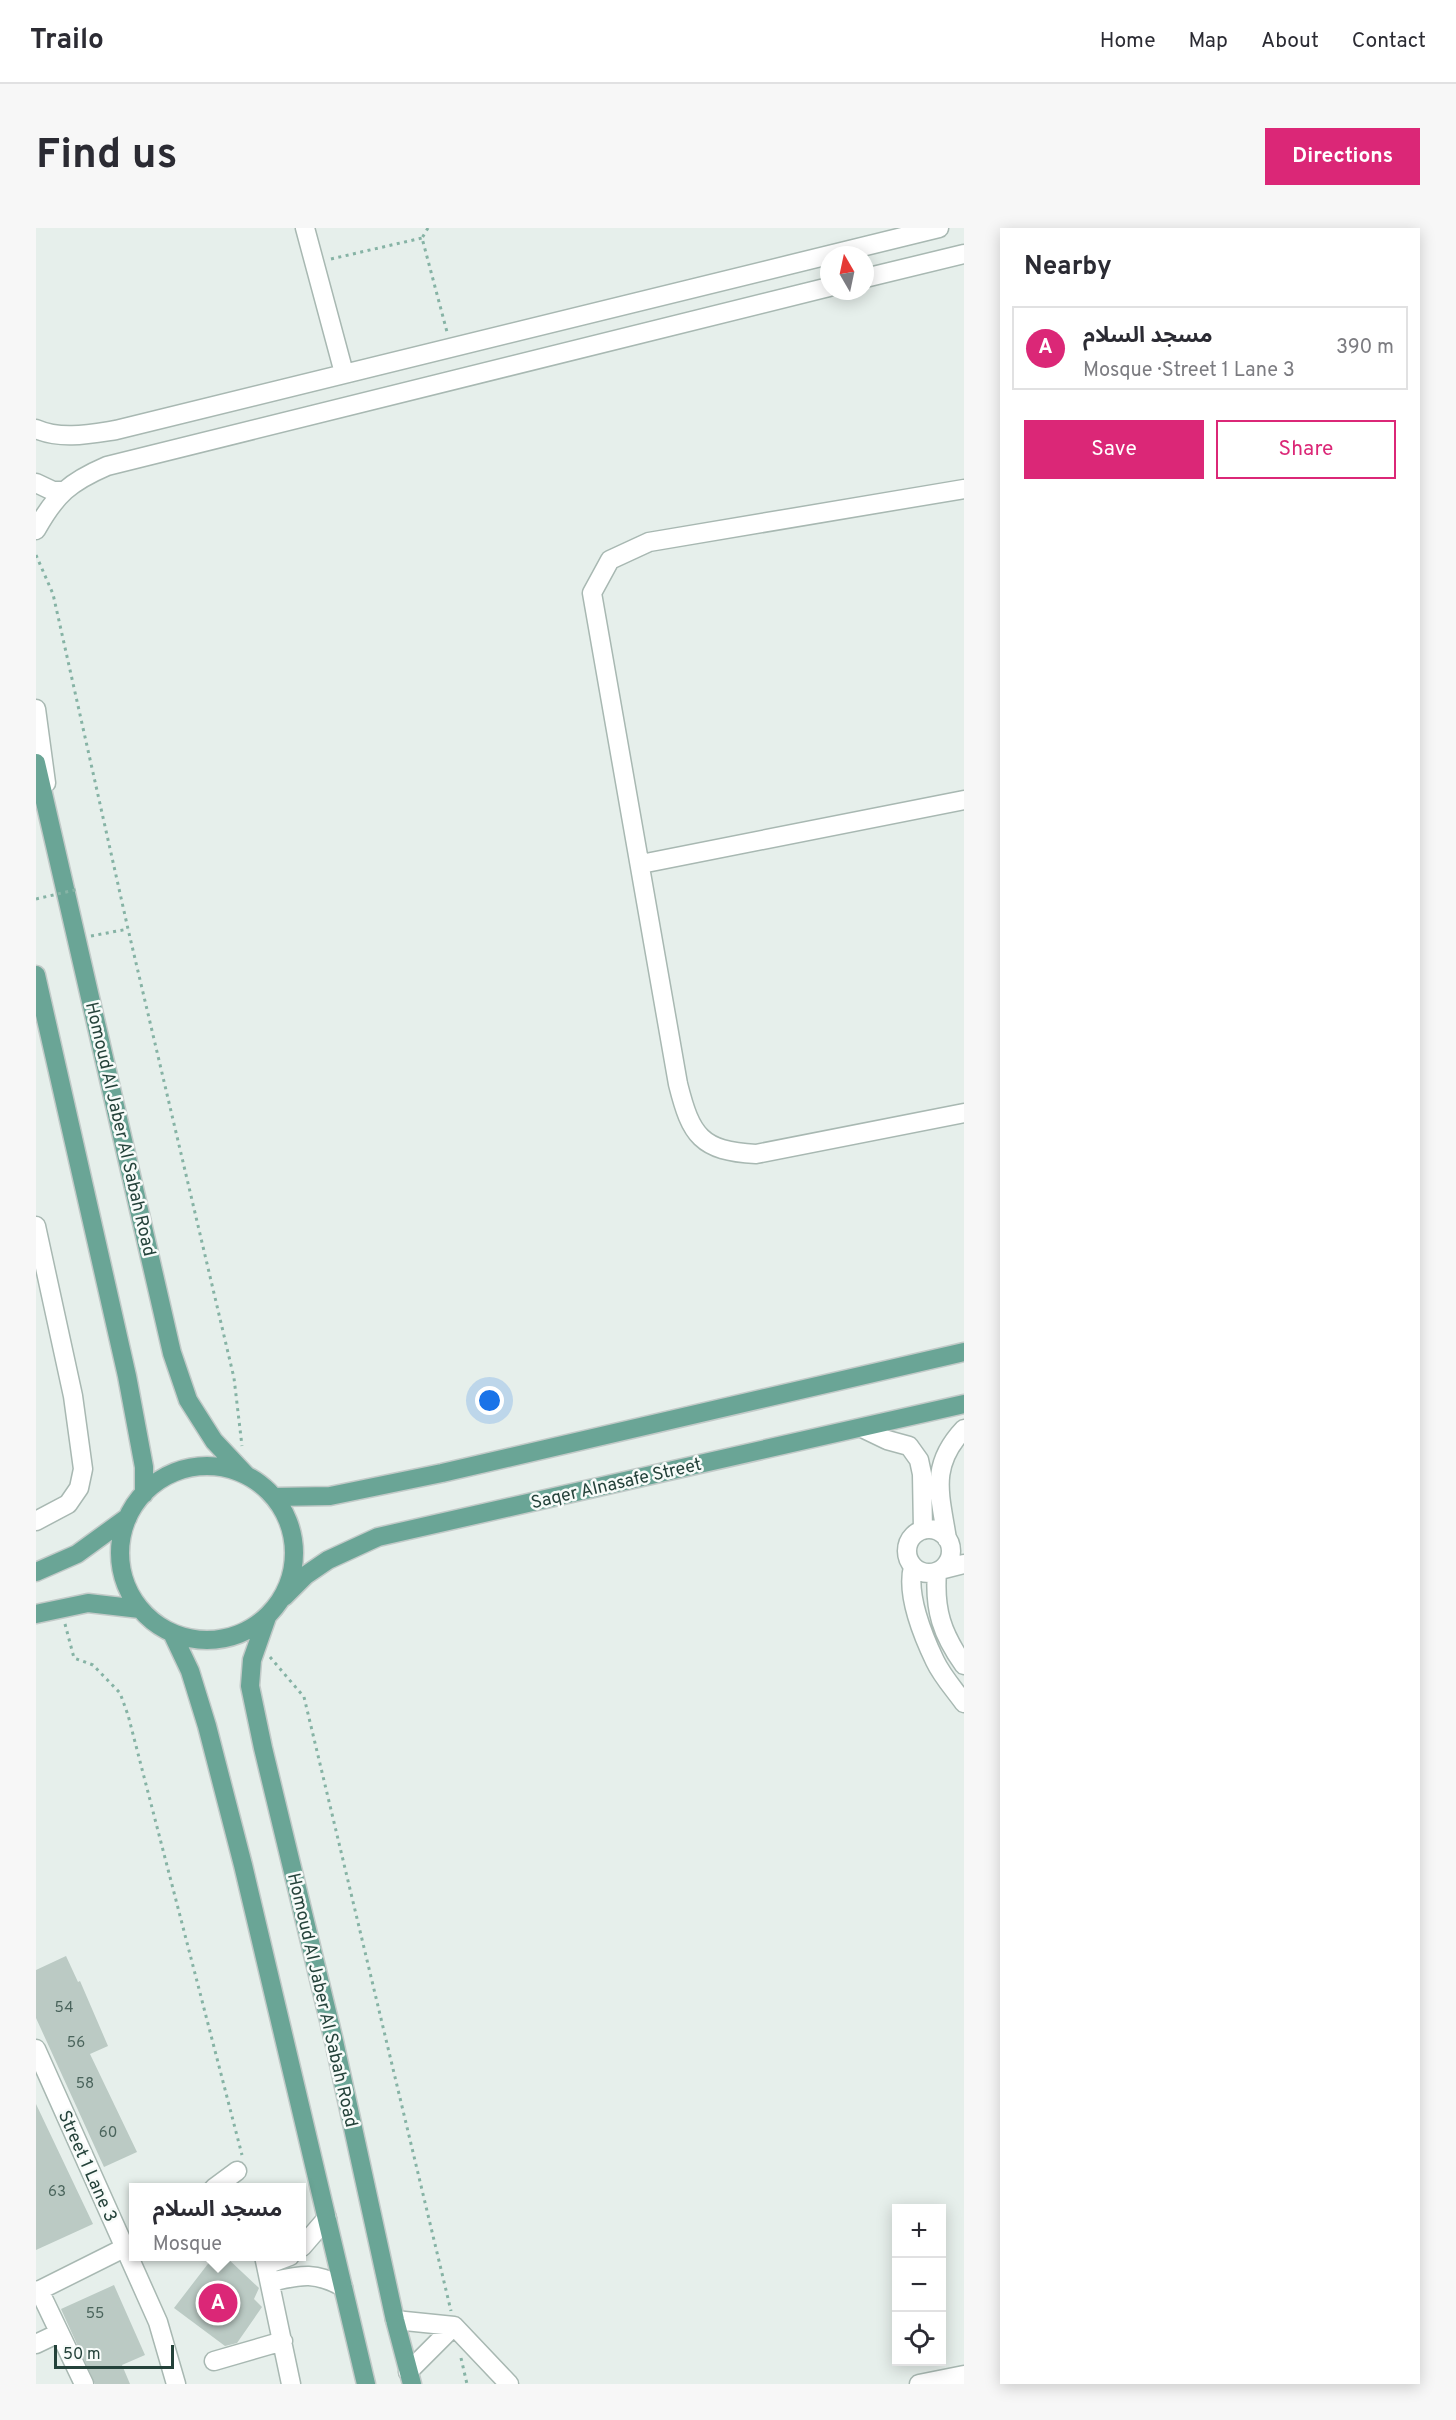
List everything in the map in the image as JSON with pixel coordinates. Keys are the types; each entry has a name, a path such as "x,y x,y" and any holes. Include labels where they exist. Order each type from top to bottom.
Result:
{"main road":[{"name":"Homoud Al Jaber Al Sabah Road","path":"36,763 172,1353 188,1400 214,1441 246,1475"},
{"path":"36,975 127,1376 144,1467 144,1494"},
{"path":"274,1497 330,1496 431,1476 964,1352"},
{"name":"Saqer Alnasafe Street","path":"284,1597 306,1575 328,1560 378,1537 964,1404"},
{"path":"36,1572 77,1554 128,1517 144,1494 166,1477 192,1468 219,1467 246,1475 261,1484 274,1497 288,1519 295,1545 293,1572 284,1597 267,1617 246,1632 222,1640 196,1640 172,1633 154,1623 140,1610 124,1581 120,1549 128,1517"},
{"path":"36,1614 88,1604 140,1610"},
{"name":"Homoud Al Jaber Al Sabah Road","path":"267,1617 252,1660 250,1686 334,2041 395,2320 410,2378"},
{"path":"172,1633 190,1671 207,1726 243,1865 366,2384"}],"street":[{"path":"305,228 344,373"},
{"path":"39,434 84,435 116,430 939,228"},
{"path":"874,276 964,255"},
{"path":"36,530 63,491 83,477 107,466 820,289"},
{"path":"36,483 53,491 63,491"},
{"path":"964,489 649,542 610,560 592,592 678,1084 693,1128 710,1145 729,1153 756,1154 964,1113"},
{"path":"36,709 45,773 48,817"},
{"path":"641,864 964,800"},
{"path":"36,1226 69,1373 83,1469 79,1488 68,1504 36,1521"},
{"path":"862,1428 887,1440 909,1446 919,1460 922,1474 923,1530"},
{"path":"938,1571 945,1566 953,1542 939,1474 952,1442 964,1429"},
{"path":"953,1542 939,1532 923,1530 913,1536 907,1548 909,1561 913,1567 925,1573 964,1564"},
{"path":"913,1567 910,1580 919,1619 935,1661 964,1703"},
{"path":"938,1571 936,1606 950,1645 964,1665"},
{"name":"Street 1 Lane 3","path":"36,2049 129,2246"},
{"path":"220,2183 237,2172"},
{"path":"306,2242 327,2218"},
{"path":"84,2384 38,2291 129,2246"},
{"name":"Street 1 Lane 3","path":"135,2261 158,2322 176,2384"},
{"path":"267,2268 280,2261"},
{"path":"267,2268 324,2277 344,2287"},
{"path":"267,2268 291,2384"},
{"path":"395,2320 454,2326 509,2384"},
{"path":"410,2378 454,2326"},
{"path":"36,2344 59,2333"},
{"path":"213,2361 283,2341"},
{"path":"919,2384 964,2375"}],"path":[{"path":"428,228 423,238 451,347"},
{"path":"314,263 423,238"},
{"path":"36,555 53,594 128,929 234,1378 246,1475"},
{"path":"36,899 79,889"},
{"path":"78,940 128,929"},
{"path":"60,1608 74,1658 93,1665 120,1693 128,1715 242,2154 237,2172"},
{"path":"258,1642 304,1697 467,2384"}],"building":[{"path":"66,1956 78,1982 80,1981 108,2046 90,2054 137,2152 104,2167 36,2018 36,1970"},
{"path":"36,2104 93,2224 36,2250"},
{"path":"210,2261 230,2261 259,2288 254,2299 262,2307 237,2343 225,2346 174,2308"},
{"path":"114,2285 145,2355 122,2365 130,2384 95,2384 61,2309"}],"place":[{"name":"مسجد السلام","path":"218,2303"}]}
